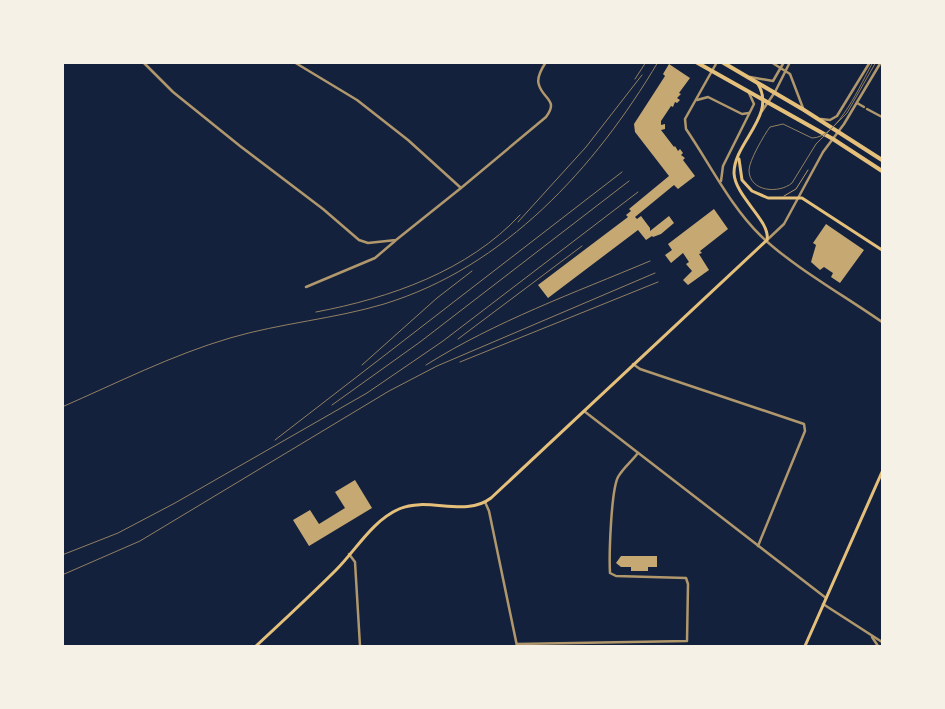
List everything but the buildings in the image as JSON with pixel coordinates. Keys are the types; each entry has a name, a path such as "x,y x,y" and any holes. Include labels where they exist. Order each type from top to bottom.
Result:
{"main road":[{"path":"696,62 833,139 882,170"},
{"path":"722,62 818,118 882,160"},
{"path":"256,646 337,569 349,554 383,520 401,508 418,504 474,506 485,502 767,240 767,230 736,183 734,171 762,111 763,99 761,89 755,81"},
{"path":"739,157 740,175 747,188 763,197 799,197 882,250"},
{"path":"805,646 882,472"}],"street":[{"path":"143,62 205,118 323,209 359,240 374,243 394,240"},
{"path":"294,62 331,83 371,111 462,188"},
{"path":"306,287 375,258 394,240 462,188 549,113 551,106 549,99 538,84 546,62"},
{"path":"717,62 685,119 685,126 724,187 761,236 882,322"},
{"path":"771,62 790,74 804,110"},
{"path":"749,77 773,81 784,62"},
{"path":"762,111 769,103 790,62"},
{"path":"818,118 827,120 837,116 870,62"},
{"path":"767,240 779,231 881,62"},
{"path":"724,187 721,178 722,169 752,110 753,99 743,88"},
{"path":"697,100 708,97 742,114 748,114 752,110"},
{"path":"857,103 882,116"},
{"path":"633,364 640,369 804,424 805,431 758,546"},
{"path":"584,411 826,598"},
{"path":"485,502 491,519 517,645 687,640 688,584 686,578 616,576 610,573 616,483 620,475 638,453"},
{"path":"349,554 355,562 360,646"},
{"path":"823,604 882,642"},
{"path":"872,636 878,646"}],"lane":[{"path":"780,198 796,189 808,170"}],"tram line":[{"path":"873,62 848,108 840,119 831,129 822,136 812,138 783,124 770,127 751,161 749,170 750,177 754,183 759,187 773,190 786,187 792,183 816,144 847,113 876,62"}],"railway":[{"path":"635,79 646,62"},
{"path":"62,407 145,370 208,345 269,328 346,314 384,304 428,287 469,265 507,239 543,209 576,175 606,139 658,62"},
{"path":"518,222 586,147 642,75"},
{"path":"275,440 622,172"},
{"path":"332,405 420,342 629,181"},
{"path":"62,555 118,533 175,503 367,393 443,341 638,192"},
{"path":"316,312 372,299 399,290 452,267 477,252 520,215"},
{"path":"458,339 582,246"},
{"path":"426,365 508,321 650,261"},
{"path":"362,365 437,298 472,271"},
{"path":"62,575 140,541 389,391 437,366 655,273"},
{"path":"460,362 658,282"}]}
